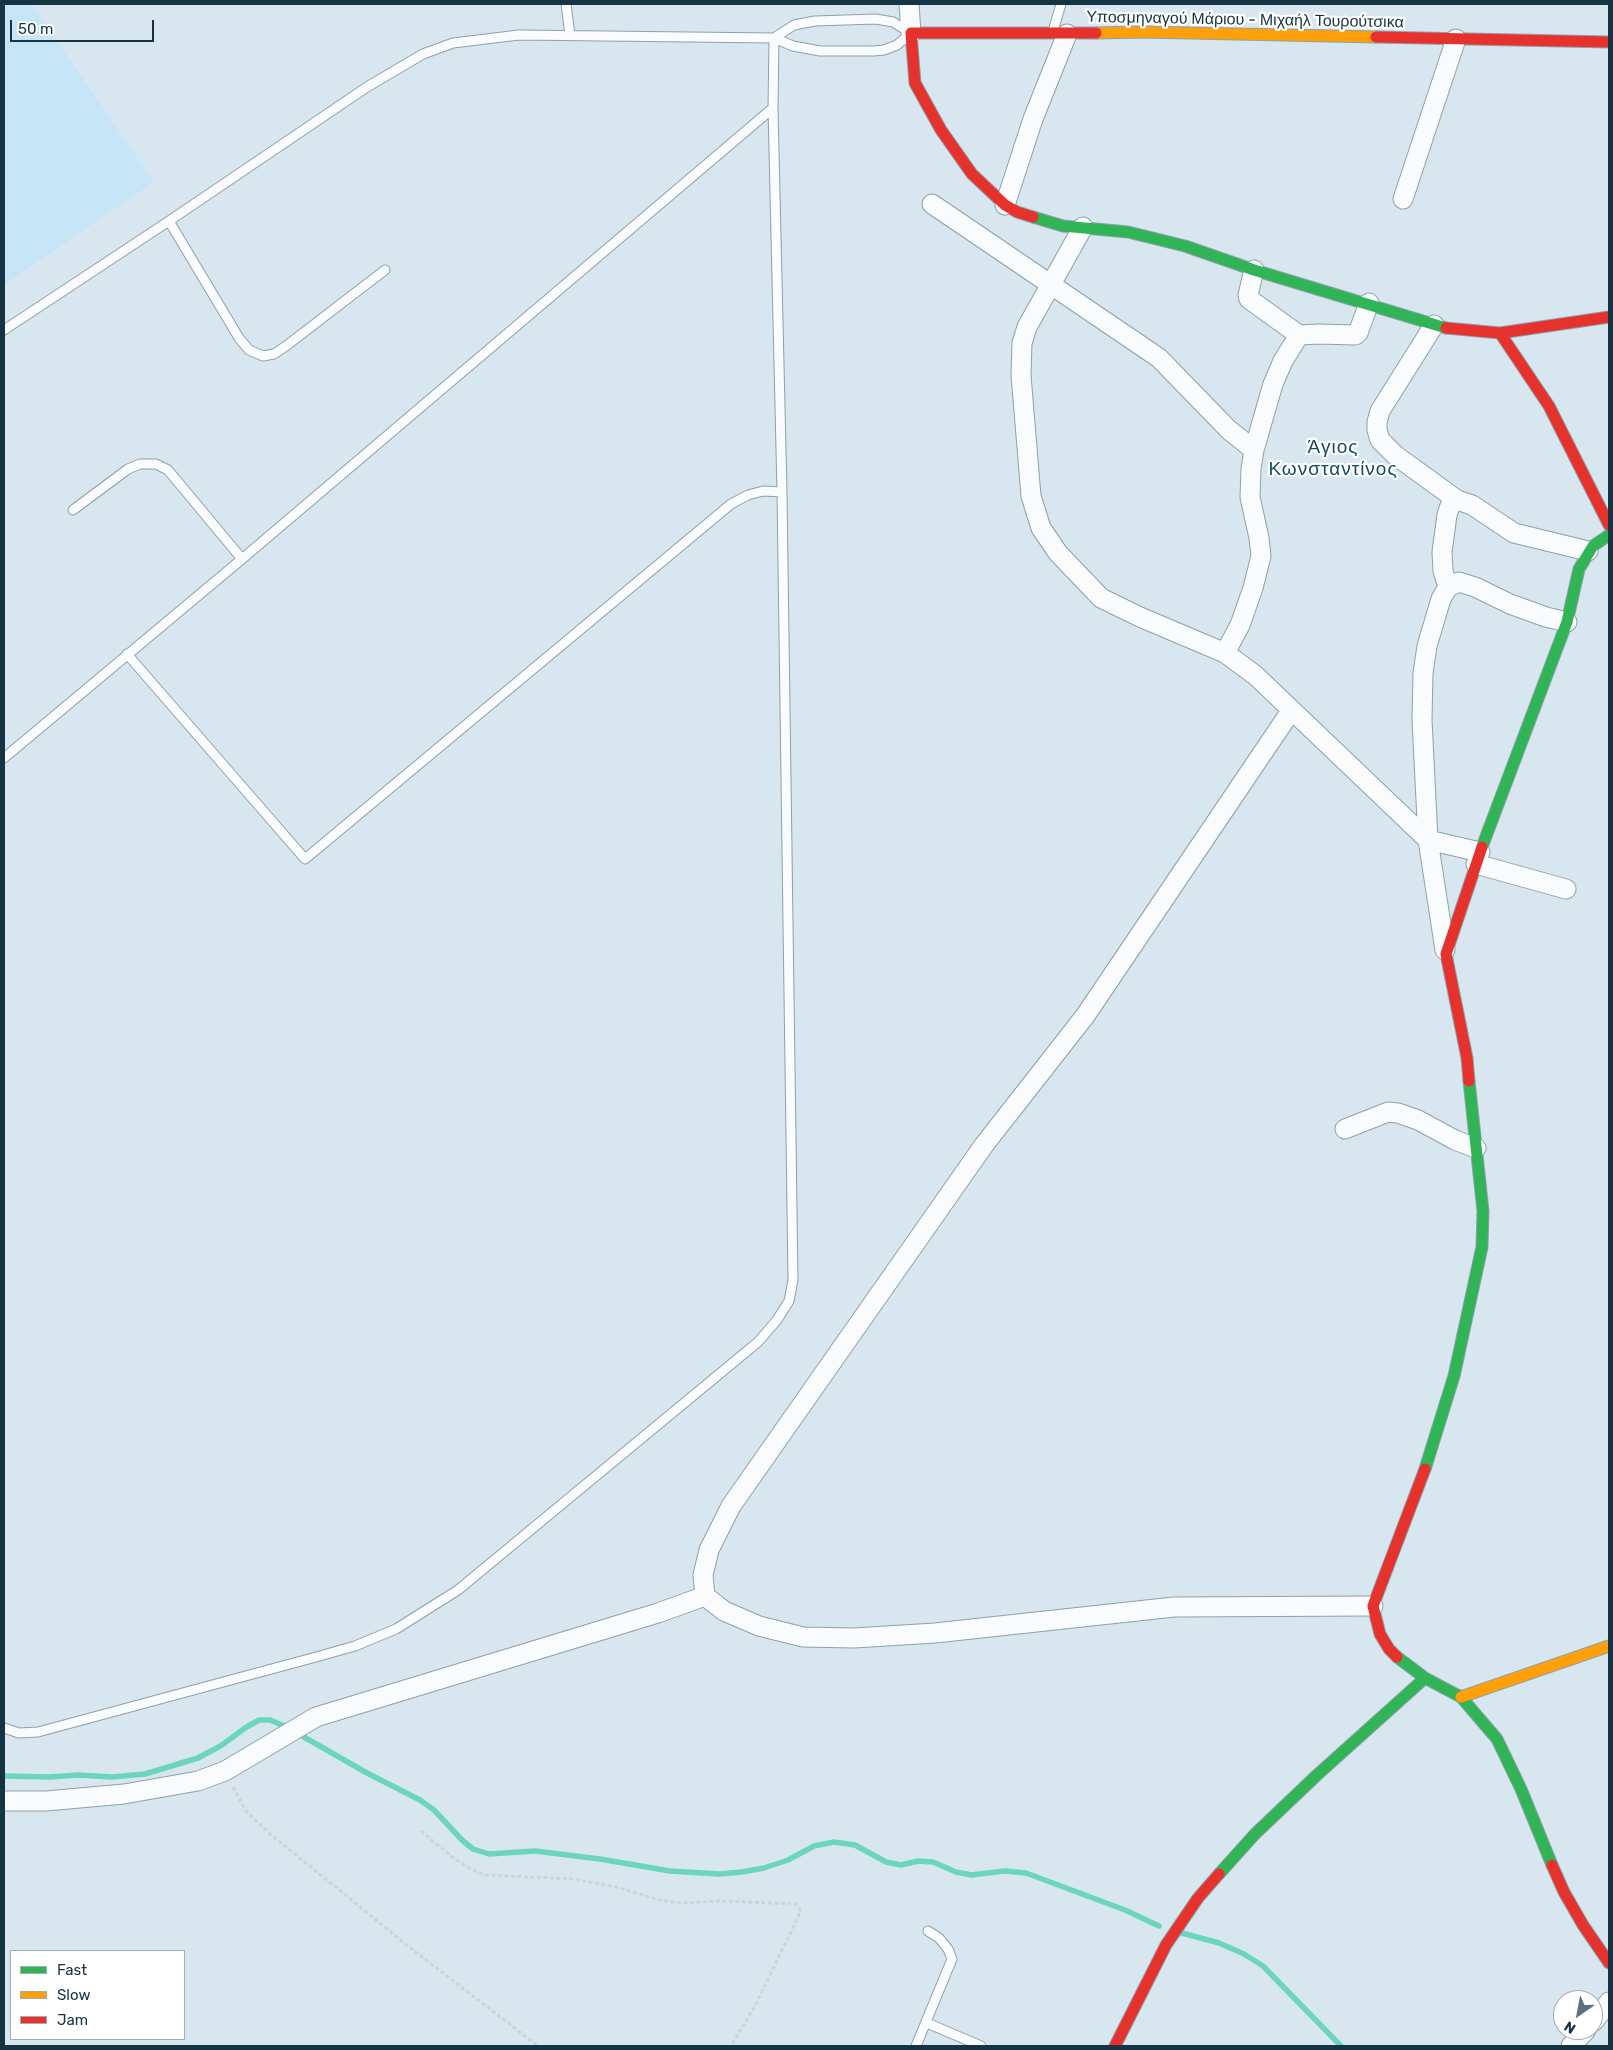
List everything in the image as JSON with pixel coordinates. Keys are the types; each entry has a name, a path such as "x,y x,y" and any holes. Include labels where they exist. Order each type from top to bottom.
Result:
{"street":[{"path":"909,4 915,84 956,154 977,179 1005,205 1017,212 1063,226 1128,232 1185,246 1254,270 1369,303 1434,325 1462,330 1500,333 1609,317"},
{"name":"Υποσμηναγού Μάριου - Μιχαήλ Τουρούτσικα","path":"911,33 1060,34 1143,32 1609,42"},
{"path":"1005,205 1060,34"},
{"path":"1403,199 1456,39"},
{"path":"932,204 1159,358 1229,430 1254,450"},
{"path":"1083,227 1027,327 1022,343 1022,376 1031,496 1042,528 1058,554 1101,598 1140,618 1225,654 1255,675 1428,840 1566,889"},
{"path":"1254,270 1248,295 1249,299 1299,336 1319,334 1355,335 1358,333 1369,303"},
{"path":"1434,325 1380,411 1377,422 1380,440 1395,455 1456,500 1472,505 1514,533 1588,552"},
{"path":"1500,333 1530,374 1549,406 1609,525"},
{"path":"1225,654 1240,625 1254,588 1261,556 1250,497 1254,450 1272,384 1283,361 1299,336"},
{"path":"1448,587 1443,571 1442,552 1447,514 1450,506 1456,500"},
{"path":"1446,954 1478,858 1567,622 1579,569 1588,552 1609,535"},
{"path":"1567,622 1546,618 1459,582 1448,587 1441,599 1430,637 1423,673 1423,738 1428,840 1446,954 1466,1058 1483,1211 1482,1246 1454,1376 1423,1476 1373,1606 1380,1634 1389,1649 1403,1663 1425,1678 1461,1697 1497,1739 1510,1762 1541,1842 1564,1892 1583,1925 1609,1963"},
{"path":"1291,711 1090,1008 984,1145 731,1506 709,1550 703,1575 706,1596 724,1612 760,1626 803,1637 854,1638 935,1634 1174,1608 1373,1606"},
{"path":"1345,1128 1388,1112 1398,1113 1418,1120 1455,1140 1476,1148"},
{"path":"4,1801 46,1802 124,1794 198,1781 225,1771 299,1726 337,1710 658,1613 706,1596"},
{"path":"1461,1697 1609,1646"},
{"path":"1115,2046 1166,1945 1198,1898 1255,1834 1317,1775 1425,1678"}],"lane":[{"path":"566,4 570,35"},
{"path":"1060,34 1061,4"},
{"path":"4,330 367,87 423,54 453,43 519,35 774,38 793,46 820,51 874,51 884,50 897,45 911,33 893,22 876,19 824,21 794,25 774,38"},
{"path":"4,1728 19,1733 38,1732 316,1657 354,1646 396,1629 458,1590 758,1342 777,1320 789,1301 794,1280 782,492 773,108 774,38"},
{"path":"4,758 242,559 773,108"},
{"path":"169,221 239,338 250,350 263,356 274,354 286,346 385,270"},
{"path":"73,510 128,469 140,464 156,464 168,470 242,559"},
{"path":"127,654 305,859 731,504 748,495 763,491 782,492"},
{"path":"916,2046 952,1958 948,1949 939,1938 928,1931"},
{"path":"927,2023 981,2046"}],"path":[{"path":"225,1771 246,1811 269,1832 408,1946 538,2046"},
{"path":"422,1830 452,1856 473,1870 486,1875 574,1879 680,1903 721,1901 796,1904 800,1913 754,2008 731,2046"}],"shaded area":[{"path":"4,4 32,4 154,182 4,285"}],"waterway":[{"path":"4,1776 49,1777 79,1775 112,1777 145,1774 198,1758 222,1745 259,1720 270,1720 289,1728"},
{"path":"297,1733 367,1773 420,1800 434,1810 473,1849 489,1854 535,1851 600,1859 670,1871 719,1874 764,1868 788,1860 814,1846 834,1842 855,1845 886,1862 901,1865 918,1861 933,1862 956,1872 971,1875 1005,1871 1026,1873 1125,1910 1159,1926"},
{"path":"1182,1933 1219,1943 1244,1954 1263,1966 1341,2046"}],"traffic: fast":[{"path":"1033,217 1063,226 1128,232 1185,246 1254,270 1446,328"},
{"path":"1482,847 1567,622 1579,569 1593,546 1609,535"},
{"path":"1425,1469 1454,1376 1482,1247 1483,1211 1469,1081"},
{"path":"1397,1657 1425,1678 1461,1697 1497,1739 1521,1789 1552,1865"},
{"path":"1219,1874 1255,1834 1317,1775 1425,1678"}],"traffic: slow":[{"path":"1096,33 1143,32 1376,37"},
{"path":"1461,1697 1609,1646"}],"traffic: jam":[{"path":"1033,217 1017,212 1005,205 972,174 941,130 915,83 911,33 1096,33"},
{"path":"1376,37 1609,42"},
{"path":"1446,328 1500,333 1609,317"},
{"path":"1500,333 1549,406 1609,525"},
{"path":"1469,1081 1467,1058 1446,954 1482,847"},
{"path":"1397,1657 1389,1649 1380,1634 1373,1606 1425,1469"},
{"path":"1552,1865 1564,1892 1583,1925 1609,1963"},
{"path":"1115,2046 1166,1945 1198,1898 1219,1874"}],"district":[{"name":"Άγιος Κωνσταντίνος","path":"1333,459"}]}
